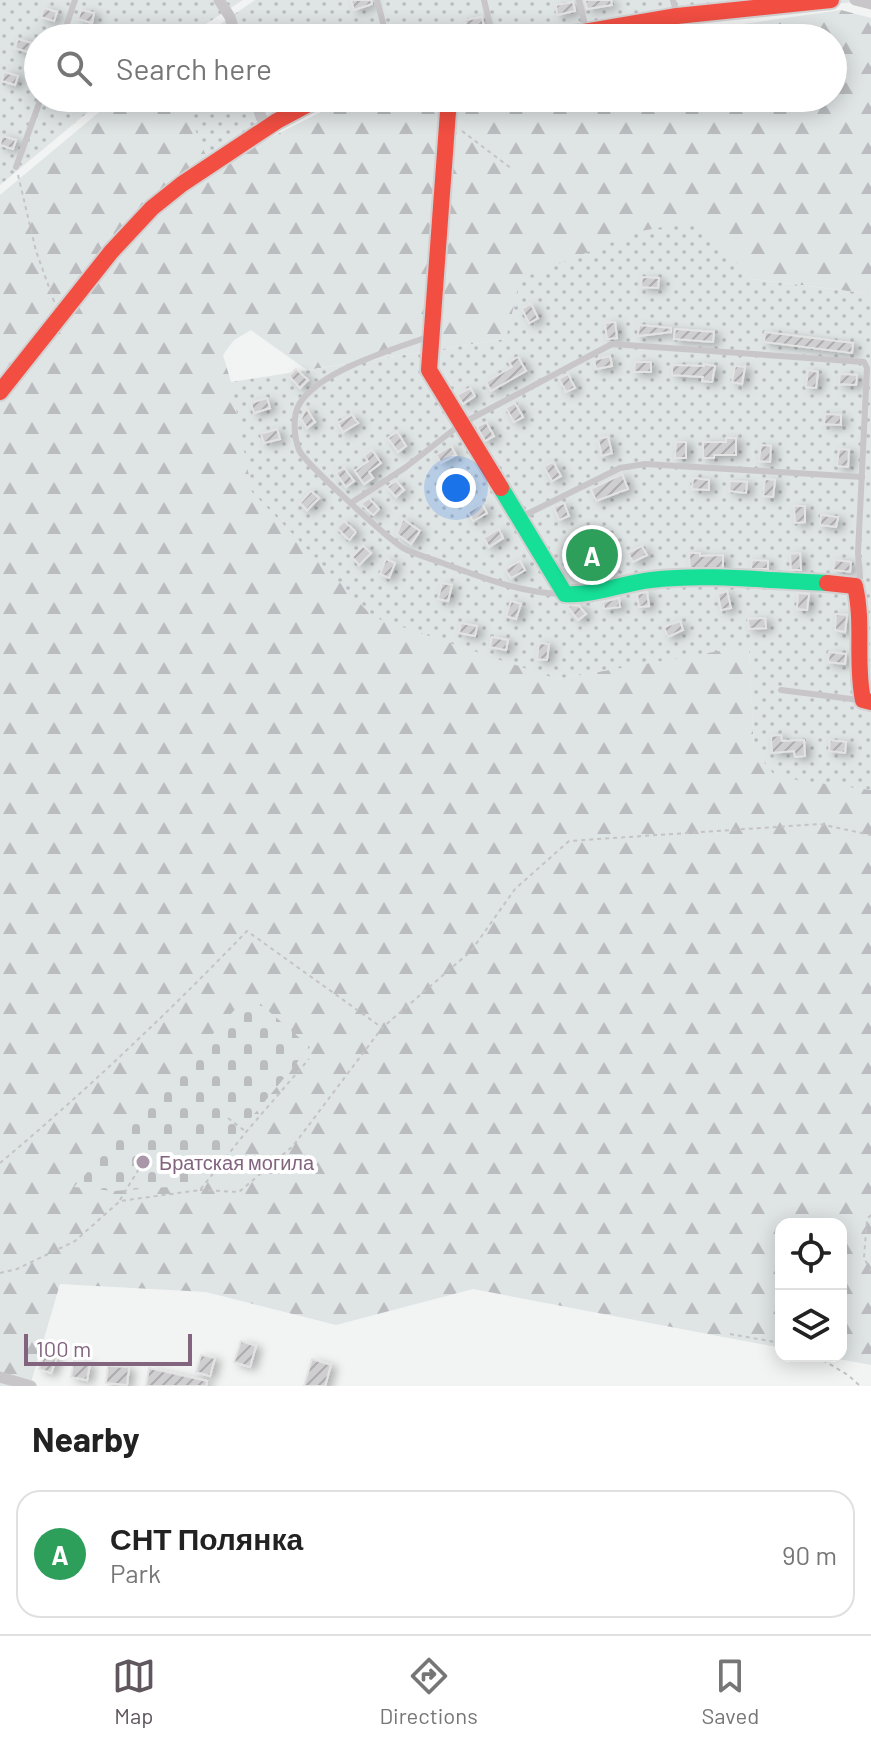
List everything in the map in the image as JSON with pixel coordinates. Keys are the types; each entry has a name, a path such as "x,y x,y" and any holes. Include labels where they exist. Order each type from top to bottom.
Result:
{"street":[{"path":"219,0 232,24"},
{"path":"619,24 675,8 831,0"},
{"path":"855,0 871,4"},
{"path":"259,112 268,127"},
{"path":"0,392 28,361 59,316 109,255 154,206 268,127 295,112"},
{"path":"448,112 429,370 565,594 585,595 650,580 706,578 855,586 860,629 858,685 867,701"},
{"path":"0,1377 31,1386"}],"lane":[{"path":"67,24 75,0"},
{"path":"377,0 383,24"},
{"path":"484,0 490,24"},
{"path":"579,0 585,24"},
{"path":"16,167 36,112"},
{"path":"432,336 337,371 299,403 294,428 299,452 403,548 537,594 565,594"},
{"path":"351,503 406,467 461,424 612,344 864,362 867,368 858,553 860,577 855,586"},
{"path":"519,518 620,468 645,464 862,477"},
{"path":"781,690 867,701"}],"path":[{"path":"434,112 512,169"},
{"path":"16,167 36,251 59,316"},
{"path":"120,1201 200,1190 239,1192 293,1146 382,1028 471,951 515,889 569,841 820,824 871,835"},
{"path":"0,1163 77,1099 163,1018 247,931 382,1028"},
{"path":"200,1190 309,1059"},
{"path":"228,1118 246,1132"},
{"path":"0,1273 17,1269 75,1241 120,1201 143,1162"},
{"path":"871,1215 867,1219 864,1258 871,1271"},
{"path":"730,1334 775,1342"},
{"path":"826,1362 860,1386"}],"green space":[{"path":"0,0 243,0 206,24 24,24 24,112 88,112 0,185"},
{"path":"255,0 871,0 663,24 220,24"},
{"path":"841,10 871,18 871,294 752,279 694,221 506,339 307,370 251,330 234,340 223,355 231,382 557,679 749,645 754,749 776,776 871,790 871,1365 847,1361 847,1218 775,1218 775,1347 473,1289 336,1325 206,1292 60,1284 30,1386 0,1386 0,195 99,112 188,112 218,164 321,112 847,112 847,24 743,24"},
{"path":"188,112 302,112 209,163"},
{"path":"695,221 752,279 871,294 871,790 776,777 754,750 749,646 557,679 373,617 252,492 231,382 506,339 520,279 641,231"},
{"path":"249,994 310,1047 195,1185 114,1191 74,1187"}],"building":[{"path":"351,0 371,0 372,4 354,10"},
{"path":"585,0 611,0 612,5 587,9"},
{"path":"573,2 575,11 557,15 556,5"},
{"path":"44,8 57,12 54,21 41,17"},
{"path":"81,10 94,13 92,23 78,19"},
{"path":"482,17 483,24 466,24 465,20"},
{"path":"18,39 24,41 24,51 15,48"},
{"path":"4,72 18,76 15,85 2,81"},
{"path":"2,136 16,140 13,149 0,145"},
{"path":"642,277 659,278 658,288 641,287"},
{"path":"531,304 538,318 529,323 522,309"},
{"path":"615,322 617,338 607,339 605,323"},
{"path":"639,325 671,328 671,332 638,336"},
{"path":"675,329 714,332 713,342 674,339"},
{"path":"765,332 853,343 852,353 764,342"},
{"path":"610,356 612,366 596,369 594,360"},
{"path":"518,357 526,371 491,391 486,382 512,367 509,362"},
{"path":"635,362 651,362 651,372 634,372"},
{"path":"672,365 715,366 712,382 702,381 703,377 672,375"},
{"path":"735,366 745,367 742,384 732,382"},
{"path":"296,369 308,380 300,388 289,376"},
{"path":"808,370 818,372 816,388 806,387"},
{"path":"568,374 575,388 566,392 559,379"},
{"path":"840,374 857,375 856,385 839,384"},
{"path":"470,388 475,396 463,404 457,395"},
{"path":"267,398 270,408 254,413 251,403"},
{"path":"515,403 523,417 514,422 506,408"},
{"path":"306,408 315,422 307,428 301,419"},
{"path":"825,414 841,415 841,425 824,424"},
{"path":"352,415 358,423 343,432 338,423"},
{"path":"486,422 494,436 485,441 477,427"},
{"path":"277,429 280,439 264,443 261,434"},
{"path":"397,432 406,446 398,452 388,438"},
{"path":"608,437 612,453 602,456 598,439"},
{"path":"726,438 736,438 736,455 703,458 703,442 726,442"},
{"path":"676,442 686,442 686,458 675,458"},
{"path":"761,445 771,446 770,462 759,461"},
{"path":"451,446 456,455 441,463 436,455"},
{"path":"839,449 849,450 848,467 837,466"},
{"path":"372,450 381,463 369,472 373,478 364,484 355,471 368,461 364,456"},
{"path":"553,462 561,476 552,481 544,467"},
{"path":"344,468 354,481 346,487 336,473"},
{"path":"622,474 628,489 596,501 591,489"},
{"path":"465,477 470,486 456,494 451,485"},
{"path":"693,478 709,480 709,490 692,489"},
{"path":"765,479 775,480 773,497 763,496"},
{"path":"396,481 404,490 396,497 387,487"},
{"path":"730,481 747,482 746,493 729,491"},
{"path":"311,491 319,498 307,510 300,503"},
{"path":"369,498 379,509 373,515 361,504"},
{"path":"564,503 569,516 559,520 554,507"},
{"path":"482,504 487,513 473,521 468,512"},
{"path":"794,506 805,506 805,522 795,523"},
{"path":"821,515 838,517 836,527 820,525"},
{"path":"403,519 420,531 411,544 397,534"},
{"path":"344,521 356,532 349,540 337,528"},
{"path":"499,529 503,538 489,547 484,538"},
{"path":"580,537 585,546 570,554 565,545"},
{"path":"363,546 371,553 359,565 352,557"},
{"path":"642,546 647,555 633,562 628,553"},
{"path":"689,553 723,555 723,568 690,568"},
{"path":"800,553 801,570 791,570 790,554"},
{"path":"386,559 395,563 389,578 380,574"},
{"path":"752,560 768,561 768,569 751,569"},
{"path":"835,560 851,562 850,572 833,570"},
{"path":"520,561 525,570 511,578 505,569"},
{"path":"605,561 609,570 595,578 590,569"},
{"path":"442,583 452,585 448,601 438,599"},
{"path":"727,591 731,608 721,610 718,594"},
{"path":"647,592 649,606 639,607 637,594"},
{"path":"798,593 809,594 807,610 797,609"},
{"path":"619,598 620,607 604,609 603,602"},
{"path":"511,601 521,604 516,619 506,616"},
{"path":"579,606 586,614 578,620 568,607"},
{"path":"836,614 847,615 845,632 835,630"},
{"path":"765,618 766,628 749,629 748,619"},
{"path":"680,621 683,630 668,637 664,627"},
{"path":"461,623 477,626 475,636 459,633"},
{"path":"492,637 508,640 506,650 490,647"},
{"path":"539,643 549,644 547,660 537,659"},
{"path":"829,652 846,654 845,664 828,662"},
{"path":"781,735 782,741 804,740 805,756 795,757 794,751 772,753 771,736"},
{"path":"830,740 846,742 845,753 829,751"},
{"path":"241,1341 256,1346 250,1367 234,1362"},
{"path":"45,1353 57,1357 51,1373 39,1369"},
{"path":"201,1355 215,1358 210,1376 196,1372"},
{"path":"312,1359 331,1365 325,1386 304,1386"},
{"path":"74,1361 90,1364 87,1380 71,1377"},
{"path":"108,1366 129,1367 127,1385 106,1383"},
{"path":"149,1368 207,1381 206,1386 146,1386"}],"traffic: fast":[{"path":"501,488 565,594 673,578 717,577 827,583"}],"traffic: jam":[{"path":"630,24 677,16 831,0"},
{"path":"0,392 111,252 152,208 182,184 294,112"},
{"path":"448,112 429,370 501,488"},
{"path":"827,583 855,586 861,686 863,700 871,702"}],"place":[{"name":"СНТ Полянка","path":"592,555"},
{"name":"Братская могила","path":"143,1162"}]}
